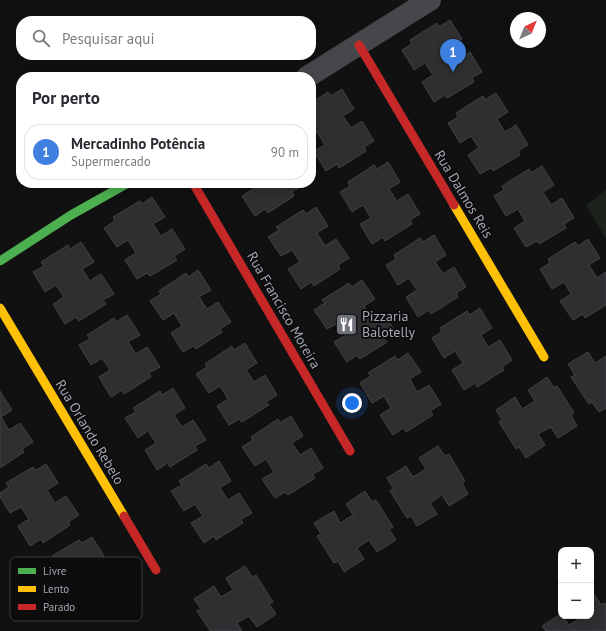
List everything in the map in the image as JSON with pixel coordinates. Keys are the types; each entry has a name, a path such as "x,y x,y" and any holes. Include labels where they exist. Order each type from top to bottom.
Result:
{"street":[{"path":"315,72 430,0"},
{"name":"Rua Dalmos Reis","path":"359,45 544,357"},
{"path":"0,261 71,215 119,188"},
{"name":"Rua Francisco Moreira","path":"196,188 350,451"},
{"name":"Rua Orlando Rebelo","path":"0,308 156,570"}],"shaded area":[{"path":"606,190 606,239 586,205"}],"building":[{"path":"450,20 462,39 451,46 459,59 470,52 482,72 472,78 474,82 447,98 445,95 434,102 422,82 433,75 425,63 414,70 402,50 412,44 410,40 437,23 439,27"},
{"path":"342,89 354,109 343,116 351,128 362,121 374,141 364,147 366,151 339,168 337,164 326,171 316,154 316,150 325,145 317,132 316,133 316,100 328,92 331,96"},
{"path":"496,93 508,112 497,119 505,132 516,125 528,145 518,151 520,155 493,171 491,168 480,174 468,155 479,148 471,136 460,143 448,123 458,117 456,113 483,96 485,100"},
{"path":"388,162 400,182 389,189 397,201 408,194 420,214 410,220 412,224 385,241 383,237 372,244 360,224 371,218 363,205 352,212 340,192 350,186 348,182 374,165 377,169"},
{"path":"542,166 554,185 543,192 551,205 562,198 574,218 564,224 566,228 539,244 537,241 526,247 514,228 525,221 518,209 506,216 494,196 504,190 502,186 529,169 531,173"},
{"path":"298,188 292,192 294,196 268,213 265,209 255,216 242,196 253,189"},
{"path":"152,197 165,217 153,224 161,236 172,229 185,249 174,256 177,260 150,276 147,273 137,279 125,260 136,253 128,240 117,247 104,228 115,221 113,217 140,201 142,204"},
{"path":"316,207 328,226 317,233 325,246 336,239 349,258 338,265 340,269 314,286 311,282 301,289 288,269 300,262 292,250 281,256 268,237 279,230 276,227 303,210 306,214"},
{"path":"434,235 446,255 435,262 443,274 454,267 466,287 456,293 458,297 431,314 429,310 418,317 406,297 417,290 409,278 398,285 386,265 396,259 394,255 420,238 423,242"},
{"path":"588,239 600,258 589,265 597,278 606,272 606,305 585,318 583,314 573,320 560,301 571,294 564,282 552,289 540,269 550,263 548,259 575,242 578,246"},
{"path":"81,242 94,262 82,269 90,281 101,274 114,294 103,300 106,304 79,321 76,317 65,324 53,304 64,297 56,285 45,292 33,272 44,266 41,262 68,245 70,249"},
{"path":"198,270 211,290 199,297 207,309 218,302 231,322 220,329 222,332 196,349 193,346 183,352 171,333 182,326 174,313 163,320 150,301 161,294 159,291 186,273 188,277"},
{"path":"362,280 375,299 364,306 372,319 383,312 395,331 384,338 387,342 360,359 357,355 347,362 334,342 346,335 338,323 327,329 314,310 325,303 322,300 349,283 352,287"},
{"path":"480,308 492,328 481,335 488,347 500,340 512,360 502,367 504,370 477,387 475,383 464,390 452,370 463,363 455,351 444,358 432,338 442,332 440,328 467,311 469,315"},
{"path":"127,315 140,335 128,342 136,354 147,347 160,367 149,373 151,377 124,394 122,390 111,397 99,377 110,370 102,358 91,365 79,345 90,339 87,335 114,318 116,322"},
{"path":"245,343 257,363 246,370 254,382 265,375 277,395 266,402 269,405 242,422 239,419 229,425 217,406 228,399 220,386 209,393 196,374 207,367 205,364 232,346 234,350"},
{"path":"588,352 595,363 606,356 606,408 599,412 592,402 589,404 571,377 575,375 568,364"},
{"path":"408,353 421,372 410,379 417,392 429,385 441,404 430,411 433,415 406,432 403,428 393,435 380,415 391,408 384,396 372,403 360,383 371,376 368,373 395,356 398,360"},
{"path":"547,377 554,388 557,386 574,413 571,415 577,426 558,438 551,427 538,434 545,445 526,458 519,447 516,449 499,422 502,420 496,410 515,397 522,409 535,401 528,390"},
{"path":"173,388 185,408 174,415 182,427 193,420 206,440 195,446 197,450 170,467 168,463 157,470 145,450 156,443 148,431 138,438 125,418 136,412 133,408 160,391 162,395"},
{"path":"0,391 12,410 1,417 9,430 20,423 33,442 22,449 24,452 0,468"},
{"path":"291,416 303,436 292,443 300,455 311,448 323,468 312,475 315,478 288,495 285,492 275,498 262,479 274,472 266,459 255,466 242,447 253,440 251,437 278,419 280,423"},
{"path":"438,446 445,456 449,454 465,481 462,483 468,494 449,506 442,495 430,503 437,514 417,526 411,516 407,518 390,491 393,488 387,478 406,466 413,477 426,469 419,458"},
{"path":"219,461 231,481 220,488 228,500 239,493 252,513 241,519 243,523 216,540 214,536 204,543 191,523 203,516 195,504 184,511 171,491 182,485 179,481 206,464 209,468"},
{"path":"46,464 58,483 47,490 55,503 66,496 79,515 68,522 70,525 43,543 41,539 30,546 18,526 29,519 21,507 10,513 0,497 0,493 9,487 6,483 33,467 36,470"},
{"path":"365,491 372,502 376,500 393,527 389,529 396,540 377,552 369,540 357,548 364,559 344,572 338,561 334,563 317,536 321,534 314,523 334,511 340,523 353,515 346,504"},
{"path":"92,537 104,556 52,556 79,540 82,543"},
{"path":"245,566 252,577 256,575 273,602 269,604 276,614 257,627 249,616 237,623 242,631 210,631 197,611 201,609 194,599 214,586 221,597 233,590 226,578"},
{"path":"594,594 601,605 605,603 606,631 546,631 542,626 558,616 558,619 565,619 569,625 579,619 594,619"}],"traffic: fast":[{"path":"0,261 71,215 119,188"}],"traffic: slow":[{"path":"454,205 544,357"},
{"path":"0,308 124,516"}],"traffic: jam":[{"path":"359,45 454,205"},
{"path":"196,188 350,451"},
{"path":"124,516 156,570"}],"place":[{"name":"Mercadinho Potência","path":"453,72"},
{"name":"Pizzaria Balotelly","path":"347,324"}]}
